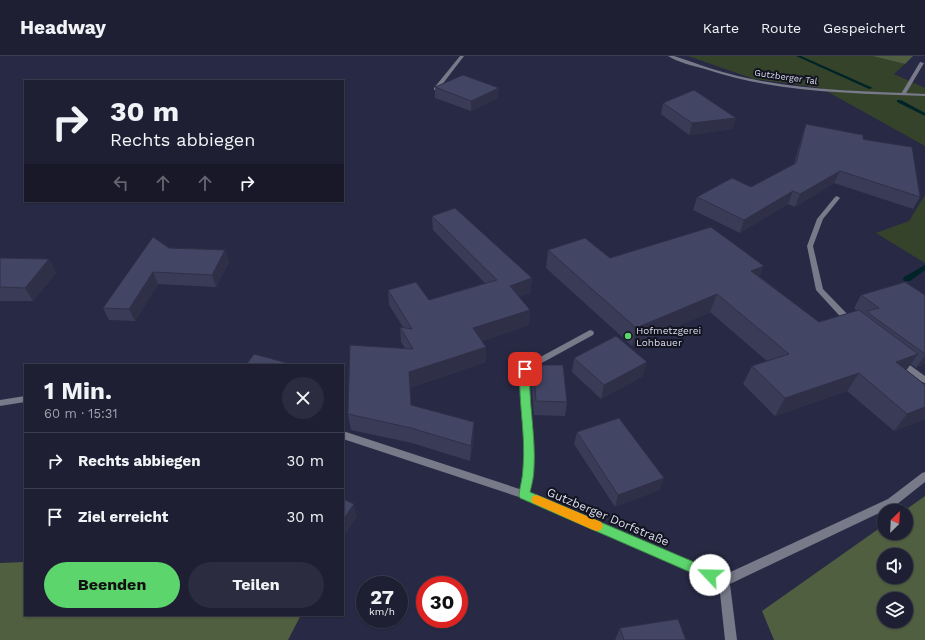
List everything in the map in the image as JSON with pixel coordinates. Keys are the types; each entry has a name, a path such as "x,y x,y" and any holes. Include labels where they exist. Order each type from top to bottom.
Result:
{"street":[{"path":"436,89 462,56"},
{"name":"Gutzberger Tal","path":"670,56 734,77 781,86 840,92 925,95"},
{"path":"903,94 922,63"},
{"path":"837,198 820,219 810,246 820,290 854,326"},
{"path":"524,495 529,468 527,413 524,386 525,369 590,333"},
{"path":"895,358 925,380"},
{"path":"0,402 24,399"},
{"name":"Gutzberger Dorfstraße","path":"344,435 524,495 724,581"},
{"path":"731,640 724,581 892,502 925,476"}],"green space":[{"path":"688,56 872,56 905,64 894,74 925,88 925,146 821,88 754,79"},
{"path":"872,56 913,56 905,64"},
{"path":"925,195 925,263 876,233 909,221"},
{"path":"925,496 925,640 774,640 762,611 877,530 877,540 913,540 913,505"},
{"path":"24,562 24,616 300,616 288,640 0,640 0,563"}],"building":[{"path":"463,75 499,88 471,101 435,87"},
{"path":"694,90 736,118 692,123 663,103"},
{"path":"806,124 863,135 863,139 867,140 912,147 920,197 840,171 800,194 793,191 744,220 697,197 732,178 751,187 796,163"},
{"path":"455,208 532,278 510,286 530,310 473,328 486,347 409,372 411,405 474,422 471,446 411,428 348,414 350,345 413,349 400,327 412,329 388,290 416,282 429,300 497,280 432,216"},
{"path":"711,227 764,266 751,271 819,322 859,310 918,354 896,362 925,385 925,407 907,414 859,373 785,398 752,366 789,354 717,294 636,328 548,250 585,238 610,258"},
{"path":"153,237 169,248 225,250 212,275 153,272 129,309 103,308"},
{"path":"0,258 49,259 25,288 0,287"},
{"path":"905,282 925,295 925,354 871,315 867,311 879,308 861,295"},
{"path":"616,336 647,362 604,385 574,358"},
{"path":"254,354 291,364 247,364"},
{"path":"533,365 563,365 567,402 536,401"},
{"path":"619,418 664,478 618,495 577,432"},
{"path":"344,499 354,504 344,519"},
{"path":"678,619 686,640 624,640 620,628"}],"waterway":[{"path":"798,56 871,88"},
{"path":"899,101 925,115"},
{"path":"907,279 925,267"}],"slow traffic":[{"path":"537,500 597,526"}],"place":[{"name":"Hofmetzgerei Lohbauer","path":"628,336"}],"route":[{"path":"525,369 524,386 527,413 529,468 524,495 710,575"}]}
